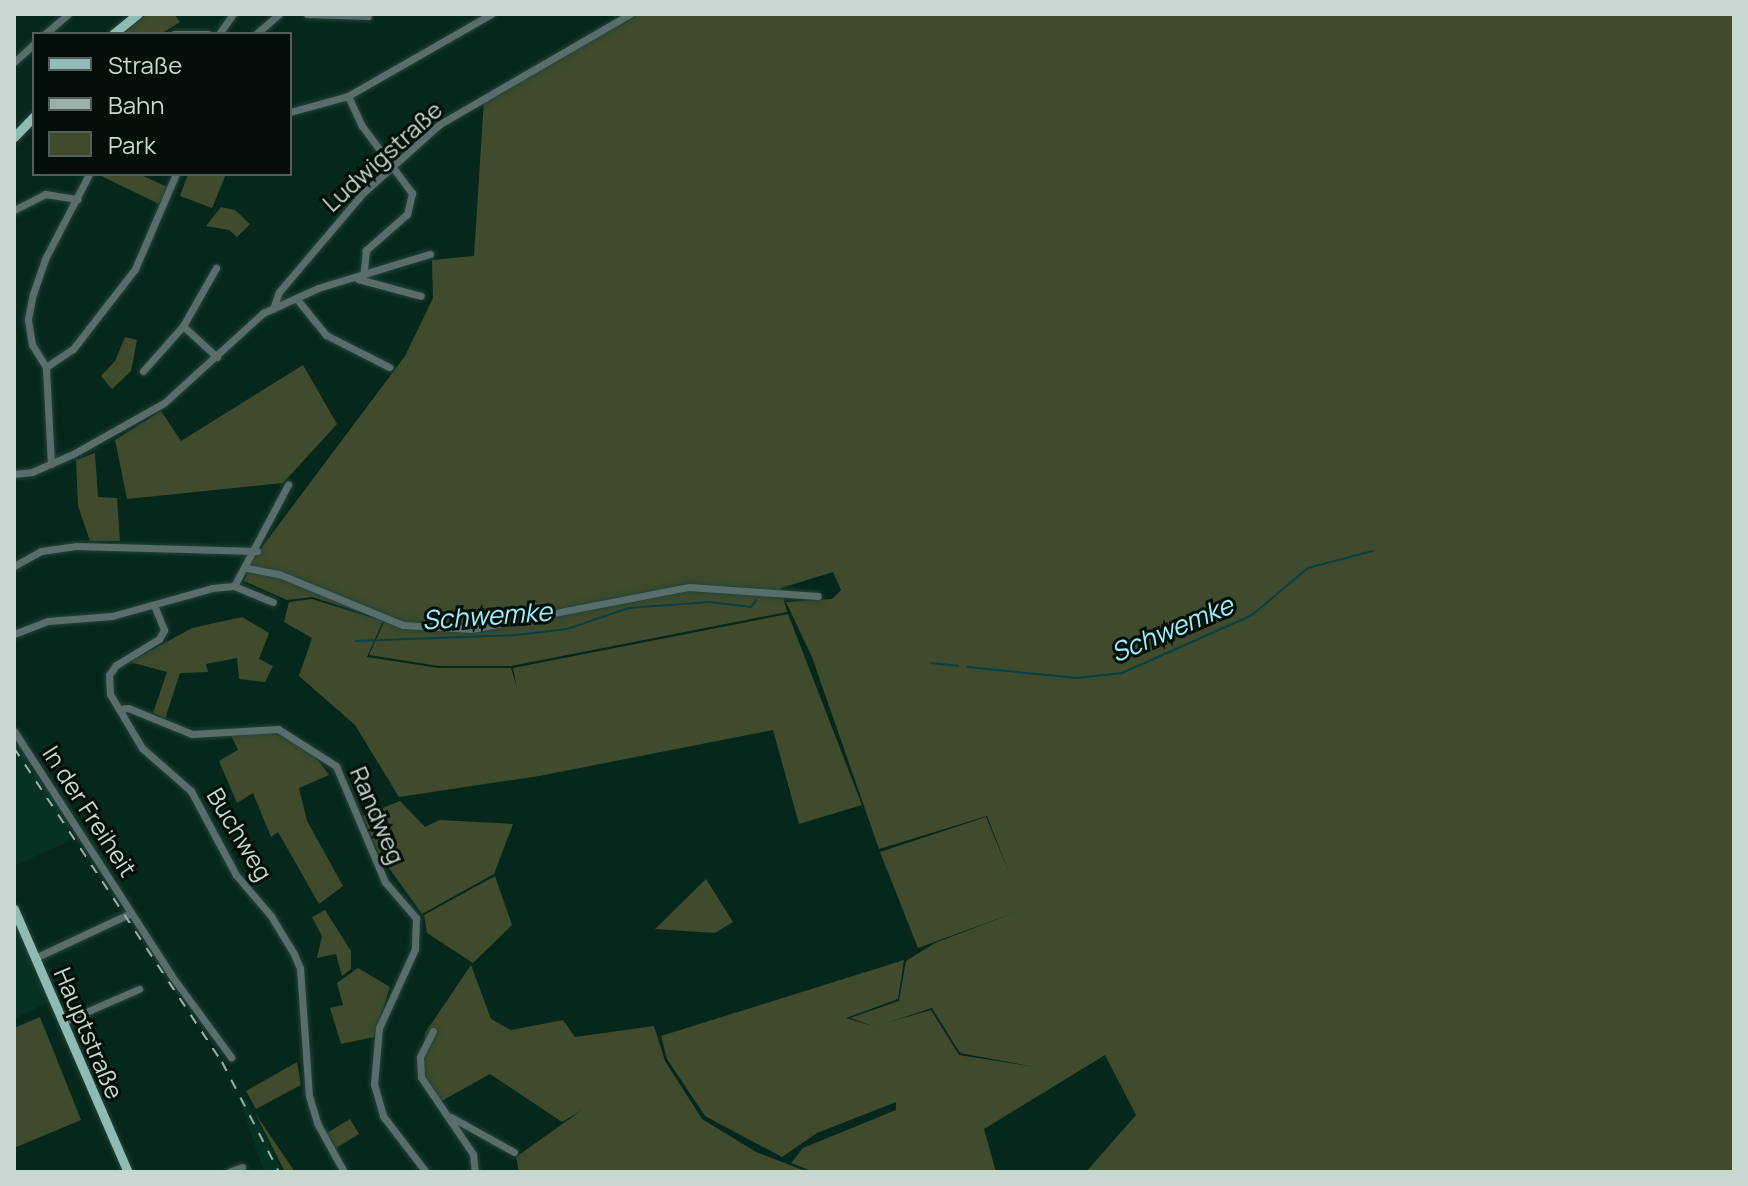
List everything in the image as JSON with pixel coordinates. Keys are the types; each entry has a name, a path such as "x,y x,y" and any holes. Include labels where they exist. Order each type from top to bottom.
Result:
{"main road":[{"path":"116,32 138,14"},
{"path":"14,137 32,118"},
{"name":"Hauptstraße","path":"14,909 128,1172"}],"street":[{"path":"47,32 68,14"},
{"path":"220,32 233,14"},
{"path":"258,32 279,14"},
{"path":"307,14 368,16"},
{"path":"292,111 348,96 491,14"},
{"name":"Ludwigstraße","path":"273,309 279,292 333,228 440,124 630,14"},
{"path":"14,62 32,46"},
{"path":"348,96 362,126 411,188 412,204 366,250 360,278"},
{"path":"51,464 46,367 32,345 29,309 45,259 88,176"},
{"path":"46,367 73,349 135,269 175,176"},
{"path":"14,210 45,194 78,199"},
{"path":"14,474 51,464 164,403 273,309 296,298 430,254"},
{"path":"143,371 183,326 216,268"},
{"path":"360,278 421,296"},
{"path":"296,298 326,335 389,367"},
{"path":"183,326 217,357"},
{"path":"234,586 257,551 268,517 288,485"},
{"path":"14,566 57,548 128,544 257,551"},
{"path":"247,568 279,574 403,625 472,629 689,587 818,596"},
{"path":"14,634 48,621 112,616 189,592 234,586 273,602"},
{"name":"Buchweg","path":"154,605 164,618 161,636 116,665 109,675 119,709 146,753 191,791 236,875 271,916 297,960 309,1096 317,1123 344,1172"},
{"name":"Randweg","path":"119,709 128,708 192,734 278,729 336,766 385,882 416,918 415,949 379,1028 374,1084 383,1116 426,1172"},
{"name":"In der Freiheit","path":"14,731 131,913 231,1057"},
{"name":"In der Freiheit","path":"35,958 131,913"},
{"path":"63,1022 139,989"},
{"path":"433,1031 422,1050 419,1071 428,1093 449,1117 473,1154 475,1172"},
{"path":"449,1117 514,1152"},
{"path":"229,1172 242,1167"}],"shaded area":[{"path":"14,734 68,818 70,841 14,866"},
{"path":"14,919 49,1002 14,1019"},
{"path":"245,1098 283,1172 264,1172 240,1100"}],"green space":[{"path":"147,14 174,14 180,22 164,32 124,32"},
{"path":"636,14 1734,14 1734,1172 1086,1172 1136,1115 1105,1055 984,1129 996,1172 814,1172 791,1163 803,1148 896,1110 896,1102 817,1133 782,1157 705,1116 667,1059 661,1036 904,960 898,999 846,1018 875,1027 850,1018 899,1001 906,961 935,943 1024,909 918,948 880,852 986,817 1010,875 987,816 879,849 812,657 786,602 832,599 841,590 833,572 781,588 787,612 511,666 439,666 369,655 385,620 312,597 287,600 244,581 253,559 405,356 433,298 432,260 474,256 484,99","holes":["932,1008 960,1053 1035,1067 959,1055 931,1010 886,1023"]},
{"path":"101,176 143,176 167,187 159,204"},
{"path":"187,176 225,176 212,208 180,196"},
{"path":"221,207 235,210 250,224 237,237 229,230 206,226"},
{"path":"125,337 137,340 131,371 112,389 101,376 115,361"},
{"path":"303,365 337,424 283,483 127,499 115,440 161,411 181,441"},
{"path":"95,453 98,497 117,498 120,541 90,541 78,506 76,460"},
{"path":"312,599 383,621 367,657 439,668 511,668 517,688 513,668 788,614 862,805 799,824 773,730 539,776 399,797 355,725 299,676 312,638 284,622 289,602"},
{"path":"242,617 269,633 259,659 273,666 265,682 239,679 237,658 206,664 208,672 180,673 165,719 153,713 167,672 130,662 192,628"},
{"path":"229,731 272,731 304,742 329,775 299,788 307,821 343,886 319,904 278,832 271,837 253,793 237,803 219,761 238,750"},
{"path":"400,801 425,827 440,820 513,824 494,874 422,914 378,853 363,816"},
{"path":"495,876 512,925 473,963 427,933 424,915"},
{"path":"706,879 733,922 715,933 655,929"},
{"path":"325,910 351,951 351,969 342,976 336,954 317,958 322,936 312,917"},
{"path":"471,965 491,1019 511,1030 563,1020 575,1037 654,1026 665,1061 702,1119 756,1152 808,1172 519,1172 516,1157 582,1110 562,1122 490,1074 438,1103 424,1082 425,1033"},
{"path":"358,968 390,987 374,1037 341,1044 330,1008 343,1005 337,983"},
{"path":"40,1017 81,1120 14,1148 14,1028"},
{"path":"297,1062 301,1085 256,1109 246,1091"},
{"path":"255,1113 295,1172 285,1172"},
{"path":"350,1119 359,1134 336,1148 327,1133"}],"waterway":[{"name":"Schwemke","path":"967,667 1077,678 1122,673 1252,615 1308,568 1373,551"},
{"name":"Schwemke","path":"356,641 517,635 567,629 629,608 709,602 751,607 756,600"},
{"name":"Schwemke","path":"931,663 958,666"}],"railway":[{"path":"14,748 222,1062 279,1172"}]}
